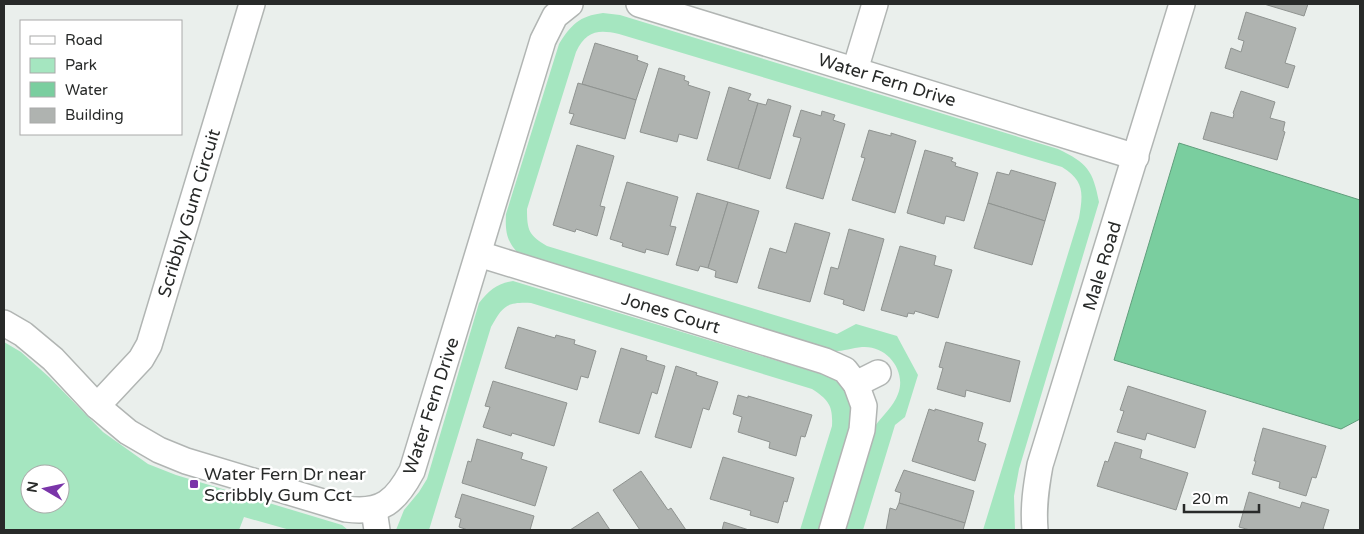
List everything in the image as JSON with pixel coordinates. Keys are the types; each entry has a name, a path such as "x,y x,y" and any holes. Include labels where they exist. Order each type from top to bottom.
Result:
{"street":[{"name":"Scribbly Gum Circuit","path":"97,406 142,359 149,345 252,4"},
{"name":"Water Fern Drive","path":"4,323 23,334 53,359 97,406 128,432 159,450 186,461 346,509 359,511 376,520 405,486 412,471 543,40 555,16 570,4"},
{"name":"Water Fern Drive","path":"639,4 1136,157"},
{"path":"854,70 875,4"},
{"name":"Male Road","path":"1035,530 1035,490 1040,464 1182,4"},
{"name":"Jones Court","path":"479,254 825,361 867,378 862,430 832,530"}],"green space":[{"path":"603,13 620,15 1058,149 1082,163 1087,169 1094,182 1099,202 1019,469 1014,496 1015,530 983,530 1079,218 1081,189 1079,183 1062,167 619,34 593,33 580,45 576,52 527,209 530,232 536,239 547,246 837,334 856,324 897,336 918,375 905,417 895,425 863,530 844,530 875,426 891,407 898,394 900,377 893,361 887,355 879,350 862,347 831,351 520,255 512,246 506,227 506,214 559,44 576,23 588,16"},
{"path":"513,281 821,374 835,380 847,391 852,406 850,425 819,530 800,530 832,426 831,408 818,393 812,389 531,303 516,303 502,310 491,327 429,530 396,530 404,510 427,479 479,303 494,288"},
{"path":"4,342 21,352 49,377 103,432 148,464 176,475 342,525 348,530 290,530 244,517 239,530 4,530"}],"water":[{"path":"1179,143 1360,200 1360,419 1341,429 1114,360"}],"building":[{"path":"1264,4 1308,4 1304,16"},
{"path":"1246,12 1296,28 1285,63 1295,66 1288,88 1225,68 1231,48 1241,52 1244,41 1238,39"},
{"path":"595,43 638,56 637,60 648,64 636,100 582,84"},
{"path":"659,68 685,76 684,80 689,82 688,85 710,92 697,139 679,134 677,142 640,132"},
{"path":"578,83 636,100 625,139 570,124 574,114 569,113"},
{"path":"729,87 751,94 748,100 758,103 738,169 707,160"},
{"path":"1241,91 1275,102 1270,118 1285,122 1283,131 1285,132 1277,160 1203,139 1211,112 1233,118"},
{"path":"768,99 791,106 770,179 738,169 758,103 766,105"},
{"path":"801,110 821,116 822,111 835,115 833,120 845,124 823,199 786,188 801,138 793,136"},
{"path":"869,130 891,136 891,133 916,141 895,213 852,200 865,158 861,157"},
{"path":"577,145 614,156 600,206 605,207 597,236 576,229 575,232 553,225"},
{"path":"925,150 953,158 951,161 956,163 955,166 978,173 964,221 946,216 944,224 907,213"},
{"path":"1011,170 1056,183 1045,221 988,203 997,172 1009,175"},
{"path":"627,182 678,197 670,226 676,227 668,255 646,249 645,253 622,246 623,243 610,239"},
{"path":"697,193 728,202 708,268 700,266 698,271 676,265"},
{"path":"728,202 759,211 737,283 715,277 716,271 708,268"},
{"path":"988,203 1045,221 1032,265 974,248"},
{"path":"795,223 830,233 810,302 758,288 770,248 786,253"},
{"path":"849,229 884,239 864,311 843,304 844,300 824,294 831,267 838,269"},
{"path":"900,246 936,256 934,265 952,270 938,318 915,311 914,314 908,313 907,317 881,310"},
{"path":"518,327 555,338 556,335 575,340 574,344 596,351 588,378 581,376 577,390 505,368"},
{"path":"946,342 1020,361 1010,402 966,390 965,397 937,389 943,368 939,367"},
{"path":"621,348 647,356 646,360 665,366 657,394 652,392 639,434 599,422"},
{"path":"676,366 718,382 709,410 703,408 691,448 655,437"},
{"path":"493,381 567,403 554,446 512,433 511,436 483,427 490,407 485,406"},
{"path":"1128,386 1206,411 1195,448 1147,433 1145,440 1117,432 1124,411 1120,410"},
{"path":"738,395 748,398 748,396 812,415 805,437 801,436 796,456 769,448 770,442 738,432 742,417 733,414"},
{"path":"929,409 935,411 935,409 983,423 978,441 986,444 975,481 912,461"},
{"path":"1263,428 1326,446 1316,478 1312,477 1306,496 1279,488 1280,482 1252,474"},
{"path":"477,439 523,453 521,459 547,467 535,506 462,483 468,461 471,462"},
{"path":"1115,442 1142,450 1140,458 1188,473 1176,510 1097,486 1105,461 1108,462"},
{"path":"723,457 794,478 787,502 784,501 778,523 750,515 751,511 710,499"},
{"path":"904,470 974,491 965,523 899,503 901,493 895,491"},
{"path":"641,471 668,510 671,508 686,530 640,530 613,490"},
{"path":"1249,492 1300,508 1302,502 1329,510 1323,529 1327,530 1250,530 1239,527"},
{"path":"462,494 534,516 530,530 468,530 459,527 461,519 455,517"},
{"path":"899,503 965,523 963,530 886,530 890,508 896,510"},
{"path":"598,512 610,530 570,530"},
{"path":"724,522 749,530 722,530"}],"place":[{"name":"Water Fern Dr near Scribbly Gum Cct","path":"194,484"}]}
